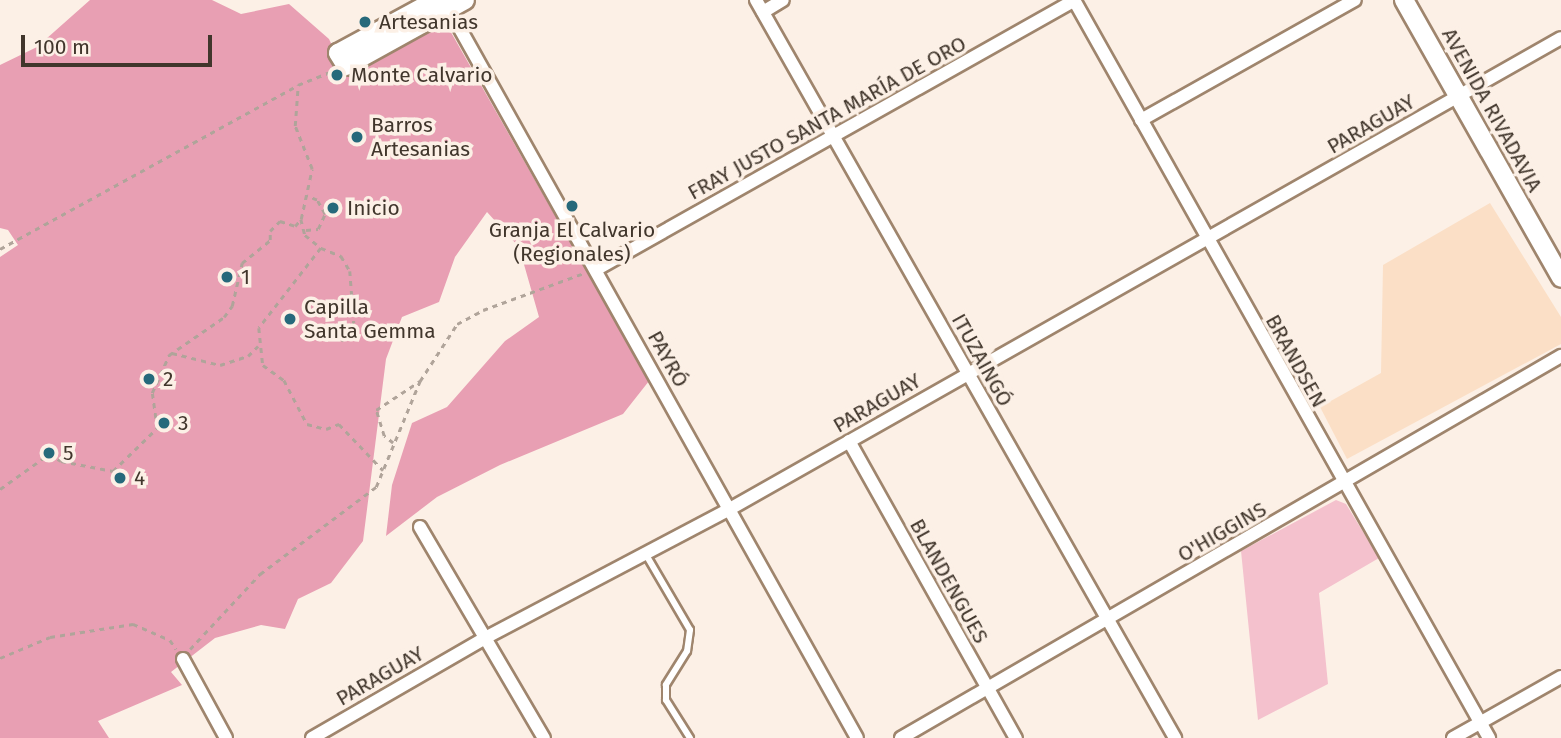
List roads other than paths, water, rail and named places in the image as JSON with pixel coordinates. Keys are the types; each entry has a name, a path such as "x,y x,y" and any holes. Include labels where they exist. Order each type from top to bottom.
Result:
{"main road":[{"path":"346,66 338,53 443,3 465,0"},
{"name":"AVENIDA RIVADAVIA","path":"1404,0 1561,278"}],"street":[{"path":"760,6 783,0"},
{"name":"BRANDSEN","path":"1075,0 1206,239 1489,738"},
{"name":"FRAY JUSTO SANTA MARÍA DE ORO","path":"597,269 1075,0"},
{"path":"1140,120 1355,0"},
{"name":"PAYRÓ","path":"443,3 597,269 857,738"},
{"name":"ITUZAINGÓ","path":"760,6 1175,738"},
{"name":"PARAGUAY","path":"312,738 487,636 729,510 1561,38"},
{"name":"O'HIGGINS","path":"901,738 1344,485 1561,356"},
{"name":"BLANDENGUES","path":"849,441 1016,738"},
{"path":"419,527 487,636 544,738"},
{"path":"183,659 226,738"},
{"path":"1453,738 1561,677"}],"lane":[{"path":"645,553 690,630 687,651 666,685 666,700 690,738"}],"place":[{"name":"Artesanias","path":"365,22"},
{"name":"Monte Calvario","path":"337,75"},
{"name":"Barros Artesanias","path":"357,137"},
{"name":"Granja El Calvario (Regionales)","path":"572,206"},
{"name":"Inicio","path":"333,208"},
{"name":"1","path":"227,277"},
{"name":"Capilla Santa Gemma","path":"290,319"},
{"name":"2","path":"149,379"},
{"name":"3","path":"164,423"},
{"name":"5","path":"49,453"},
{"name":"4","path":"120,478"}]}
